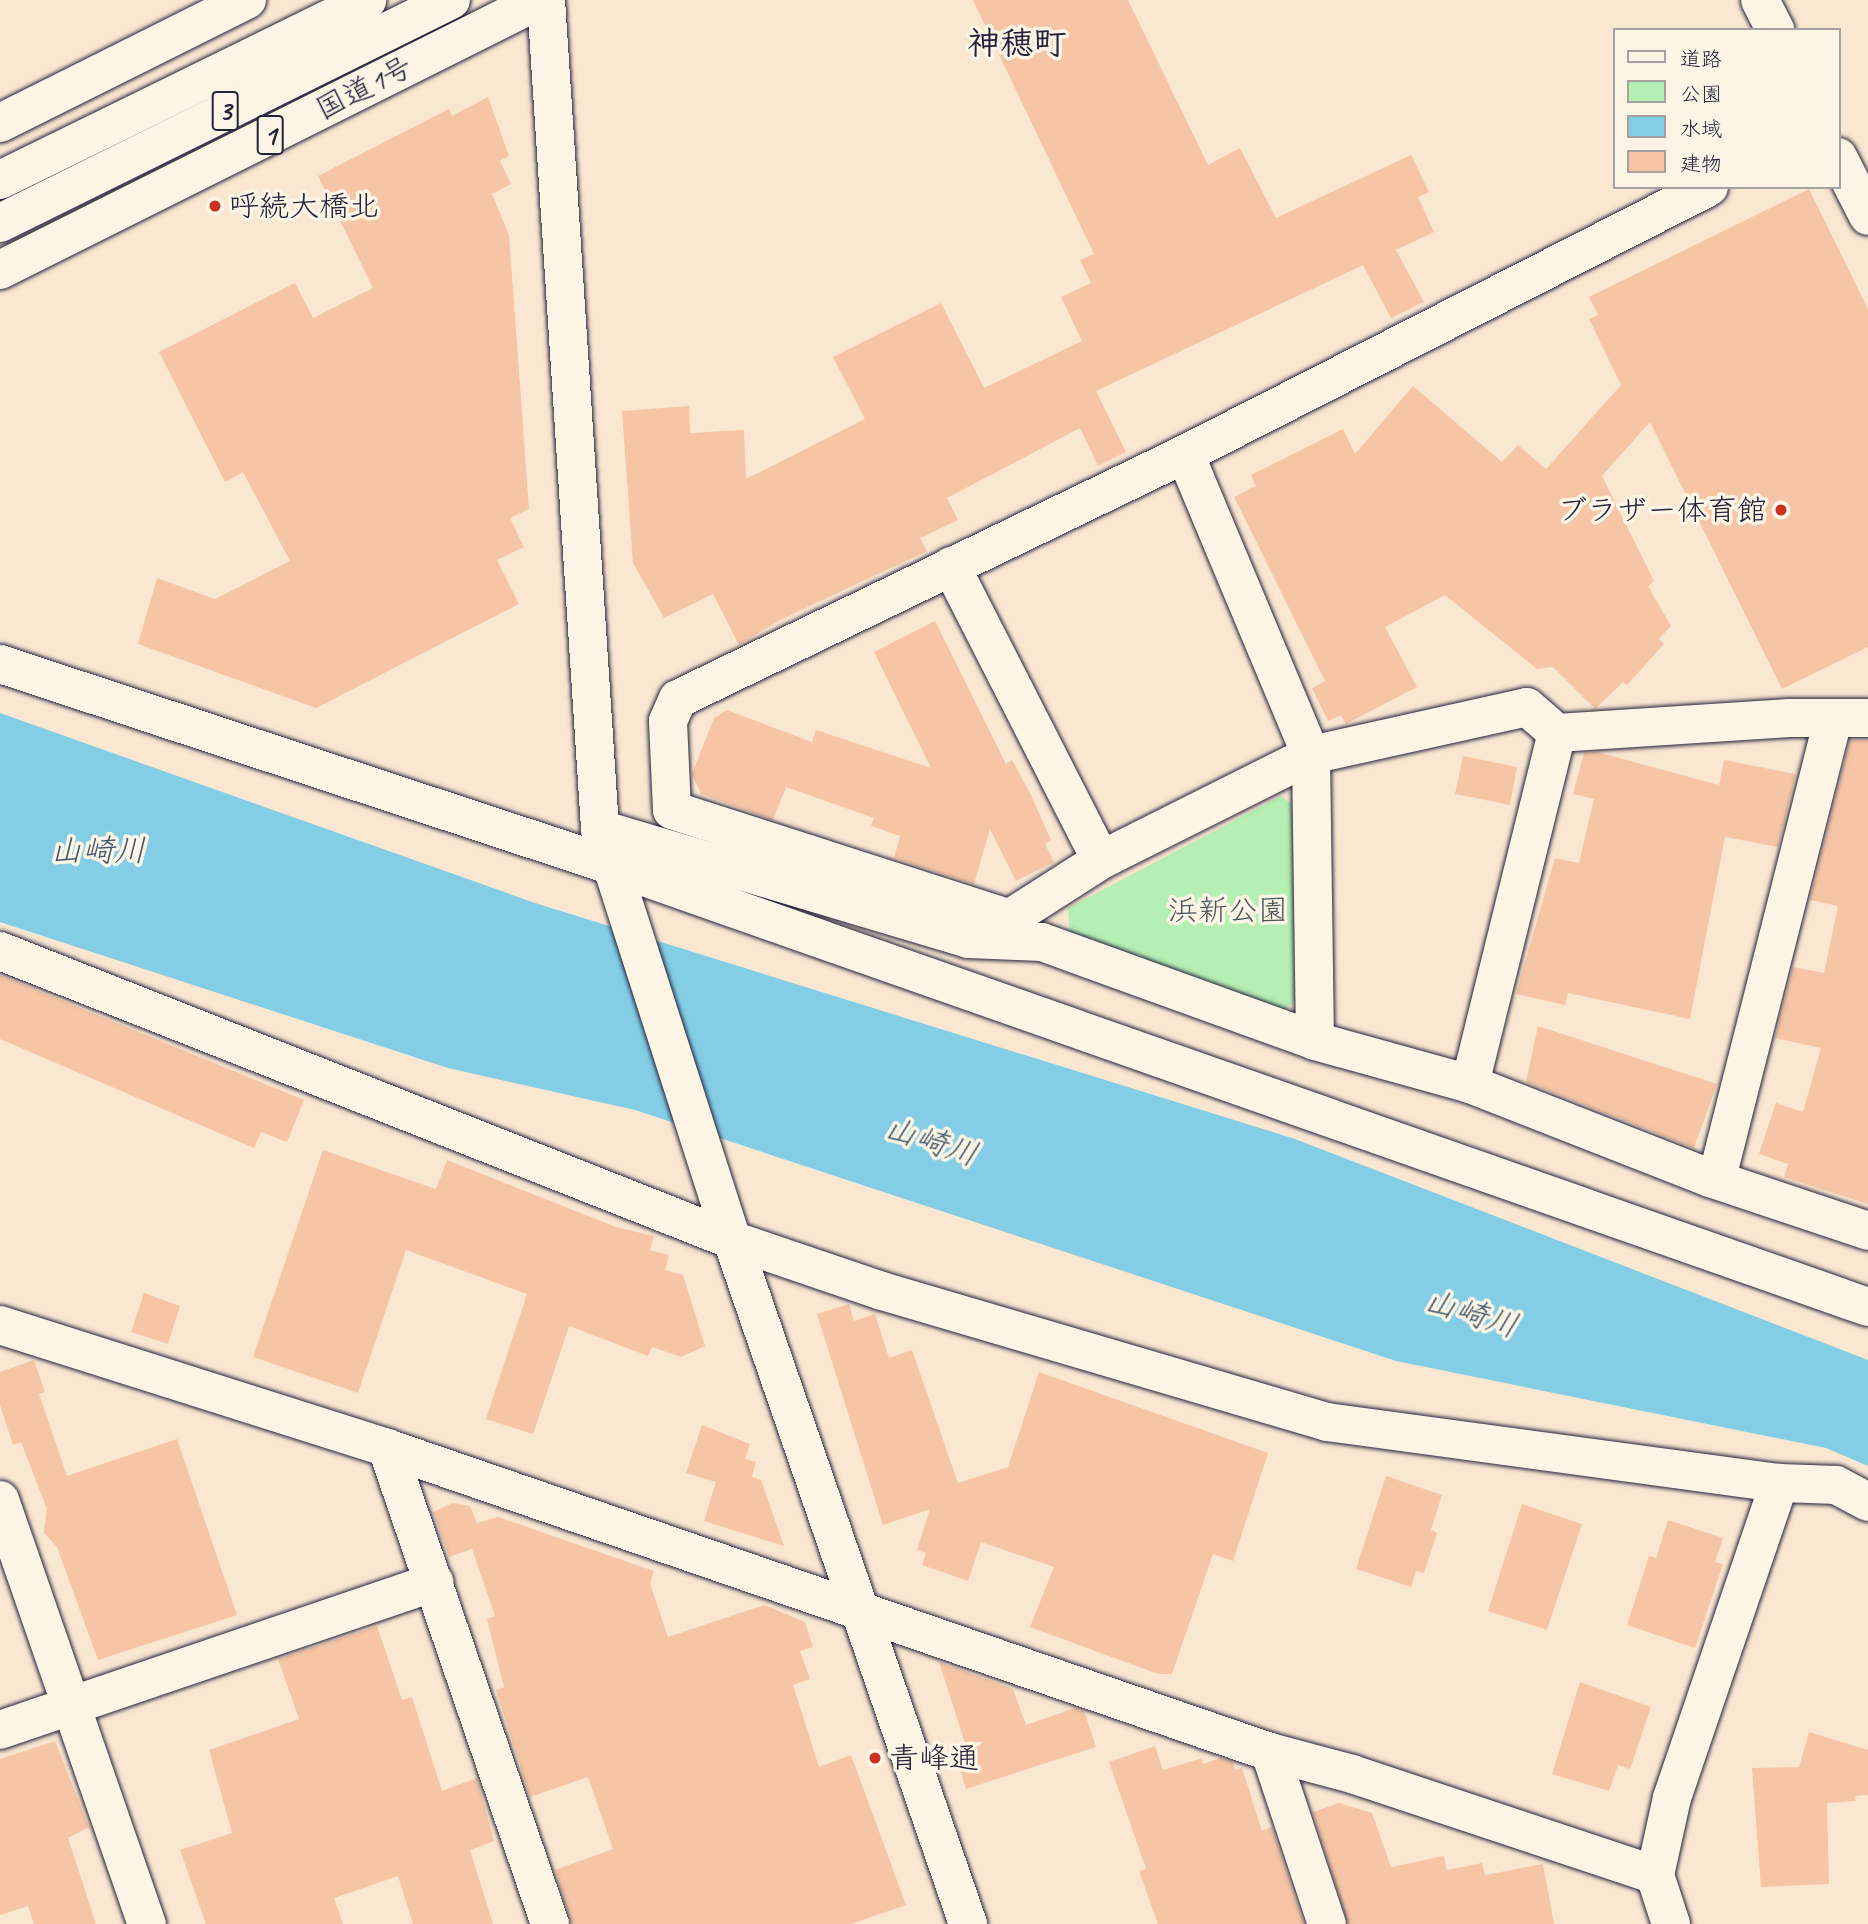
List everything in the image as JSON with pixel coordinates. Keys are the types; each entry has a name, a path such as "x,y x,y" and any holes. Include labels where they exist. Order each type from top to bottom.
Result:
{"main road":[{"path":"0,102 213,0"},
{"path":"0,123 247,0"},
{"path":"0,180 367,0"},
{"name":"3","path":"0,223 451,0"},
{"name":"国道1号","path":"0,270 540,0"},
{"path":"546,0 609,860 729,1228 968,1924"},
{"path":"1760,0 1774,28"},
{"path":"1840,161 1868,216"},
{"path":"1007,918 672,810 668,721 678,699 1185,454 1705,189"},
{"path":"1185,454 1311,755 1315,1041"},
{"path":"951,566 1101,860"},
{"path":"0,664 609,860 1868,1307"},
{"path":"976,941 1007,918 1101,860 1311,755 1527,707 1557,733 1850,718 1717,1178"},
{"path":"1470,1084 1557,733"},
{"path":"609,860 976,941 1042,942 1315,1041 1470,1084 1717,1178 1868,1231"},
{"path":"0,951 729,1228 882,1291 1327,1422 1779,1483 1836,1485 1868,1502"},
{"path":"0,1325 387,1448 1270,1752 1352,1774 1655,1875"},
{"path":"387,1448 550,1924"},
{"path":"1671,1924 1655,1875 1672,1798 1779,1483"},
{"path":"0,1500 147,1924"},
{"path":"0,1730 434,1582"},
{"path":"1270,1752 1328,1924"}],"green space":[{"name":"浜新公園","path":"1281,796 1304,814 1303,993 1285,1010 1070,935 1068,908"}],"water":[{"name":"山崎川","path":"0,713 535,903 1295,1139 1868,1360 1868,1466 1826,1448 1396,1361 635,1110 448,1068 0,922"}],"building":[{"path":"973,0 1128,0 1208,165 1240,148 1276,218 1411,155 1429,192 1418,197 1434,232 1396,250 1424,302 1391,318 1363,265 1096,391 1126,452 1098,466 1080,428 947,498 958,520 920,538 927,551 780,620 739,645 713,594 664,618 633,563 622,411 689,406 690,433 744,430 746,479 865,419 833,357 941,303 984,388 1082,341 1061,297 1091,283 1080,260 1094,254"},
{"path":"488,97 509,156 500,161 511,184 492,194 509,235 529,509 510,518 524,547 497,560 519,604 316,708 138,644 157,578 215,599 290,561 243,472 225,482 159,352 295,283 313,318 373,288 318,176 449,109 452,116"},
{"path":"1809,189 1868,309 1868,647 1782,689 1650,422 1602,476 1654,581 1648,586 1671,626 1659,639 1664,644 1627,685 1623,682 1595,709 1553,667 1537,669 1445,595 1385,627 1417,687 1346,724 1341,715 1328,721 1312,688 1325,681 1234,497 1256,486 1251,475 1343,429 1355,454 1413,386 1502,462 1518,445 1546,469 1621,385 1589,319 1598,315 1589,297"},
{"path":"935,621 1006,764 1012,760 1031,795 1051,840 1045,844 1054,862 1016,881 990,829 974,884 894,858 900,836 871,826 874,818 786,787 773,820 701,794 692,774 714,718 727,710 812,742 816,730 931,768 874,652"},
{"path":"1850,740 1868,740 1868,1204 1784,1177 1788,1164 1759,1154 1776,1103 1803,1112 1821,1048 1775,1038 1793,967 1824,973 1838,906 1810,900"},
{"path":"1597,752 1719,785 1724,760 1796,774 1778,847 1725,837 1690,1019 1568,993 1565,1005 1516,994 1555,858 1579,863 1594,799 1573,794 1584,753"},
{"path":"1463,756 1517,767 1510,805 1455,794"},
{"path":"0,975 304,1100 287,1142 261,1132 254,1148 0,1039"},
{"path":"1538,1026 1717,1084 1694,1148 1526,1082"},
{"path":"323,1150 436,1189 447,1160 616,1227 654,1236 650,1250 669,1255 665,1270 683,1275 705,1346 681,1357 652,1347 648,1356 569,1326 533,1434 486,1419 527,1294 406,1250 358,1393 253,1357"},
{"path":"144,1293 180,1306 168,1344 131,1332"},
{"path":"849,1304 854,1321 875,1314 889,1358 912,1350 958,1483 1008,1467 1039,1372 1268,1453 1233,1561 1213,1554 1172,1674 1158,1674 1030,1627 1054,1567 981,1542 968,1581 922,1565 926,1553 917,1550 930,1509 883,1525 817,1314"},
{"path":"34,1360 45,1392 39,1394 67,1476 177,1439 237,1615 98,1660 57,1547 44,1533 47,1509 21,1442 13,1445 0,1405 0,1372"},
{"path":"702,1425 750,1444 745,1459 756,1462 752,1477 761,1480 784,1546 704,1521 716,1482 686,1473"},
{"path":"1386,1476 1442,1495 1431,1530 1437,1533 1424,1573 1416,1571 1411,1587 1356,1569"},
{"path":"453,1503 470,1506 477,1523 498,1517 654,1571 650,1583 668,1637 764,1605 805,1622 813,1647 800,1651 810,1679 793,1685 819,1767 851,1755 906,1905 851,1924 572,1924 555,1870 613,1849 588,1777 530,1797 496,1690 504,1687 487,1619 495,1616 472,1549 449,1557 433,1512"},
{"path":"1522,1504 1582,1524 1547,1630 1488,1611"},
{"path":"1668,1520 1723,1538 1715,1562 1723,1564 1695,1648 1627,1625 1649,1556 1656,1558"},
{"path":"377,1626 402,1700 412,1697 442,1791 477,1778 494,1841 470,1850 493,1924 413,1924 398,1876 334,1898 343,1924 206,1924 180,1850 232,1833 209,1750 299,1719 278,1659"},
{"path":"939,1662 1013,1689 1026,1725 1075,1708 1084,1711 1096,1747 966,1789 953,1746 965,1743"},
{"path":"1580,1682 1651,1707 1630,1769 1618,1765 1609,1791 1552,1774"},
{"path":"1809,1732 1868,1750 1868,1795 1855,1796 1856,1801 1827,1803 1829,1884 1761,1887 1752,1768 1799,1767"},
{"path":"55,1741 89,1827 68,1838 96,1924 34,1924 28,1906 0,1915 0,1759"},
{"path":"1155,1746 1163,1770 1202,1758 1203,1764 1221,1758 1233,1762 1235,1770 1242,1768 1262,1831 1272,1827 1304,1924 1158,1924 1139,1871 1146,1869 1109,1762"},
{"path":"1339,1803 1372,1813 1391,1867 1444,1856 1447,1870 1482,1863 1485,1875 1543,1864 1554,1924 1348,1924 1313,1812"}],"place":[{"name":"呼続大橋北","path":"215,206"},
{"name":"ブラザー体育館","path":"1781,510"},
{"name":"青峰通","path":"875,1758"}],"district":[{"name":"神穂町","path":"1017,44"}]}
